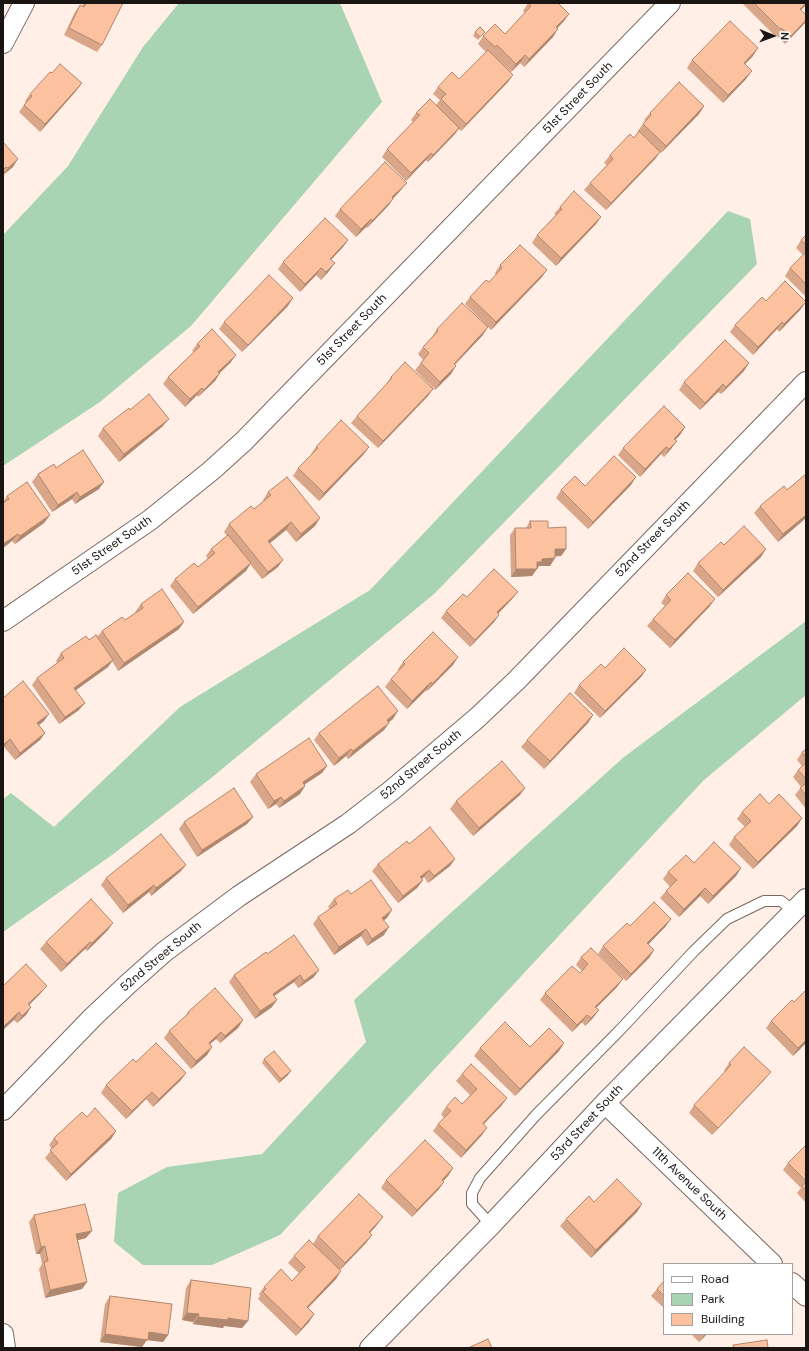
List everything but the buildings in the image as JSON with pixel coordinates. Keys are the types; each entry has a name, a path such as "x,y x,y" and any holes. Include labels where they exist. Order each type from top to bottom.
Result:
{"street":[{"path":"3,43 24,3"},
{"name":"51st Street South","path":"3,621 150,520 244,442 670,3"},
{"name":"52nd Street South","path":"3,1110 93,1017 164,952 239,896 348,824 392,790 476,718 517,680 798,398 806,382"},
{"name":"53rd Street South","path":"370,1348 491,1225 605,1103 800,905"},
{"name":"11th Avenue South","path":"605,1103 771,1263"},
{"path":"793,1284 806,1296"},
{"path":"3,1334 5,1348"}],"lane":[{"path":"491,1225 472,1204 472,1193 480,1178 536,1114 619,1031 694,951 727,920 764,901 800,905"}],"green space":[{"path":"179,3 340,3 382,102 191,326 100,402 3,466 3,235 68,166 143,47"},
{"path":"728,211 750,219 757,264 434,594 210,779 112,855 3,932 3,799 11,793 54,827 180,707 370,590"},
{"path":"806,621 806,695 704,780 280,1235 212,1265 143,1265 114,1242 118,1193 167,1167 262,1154 366,1042 354,1000 624,757"}]}
